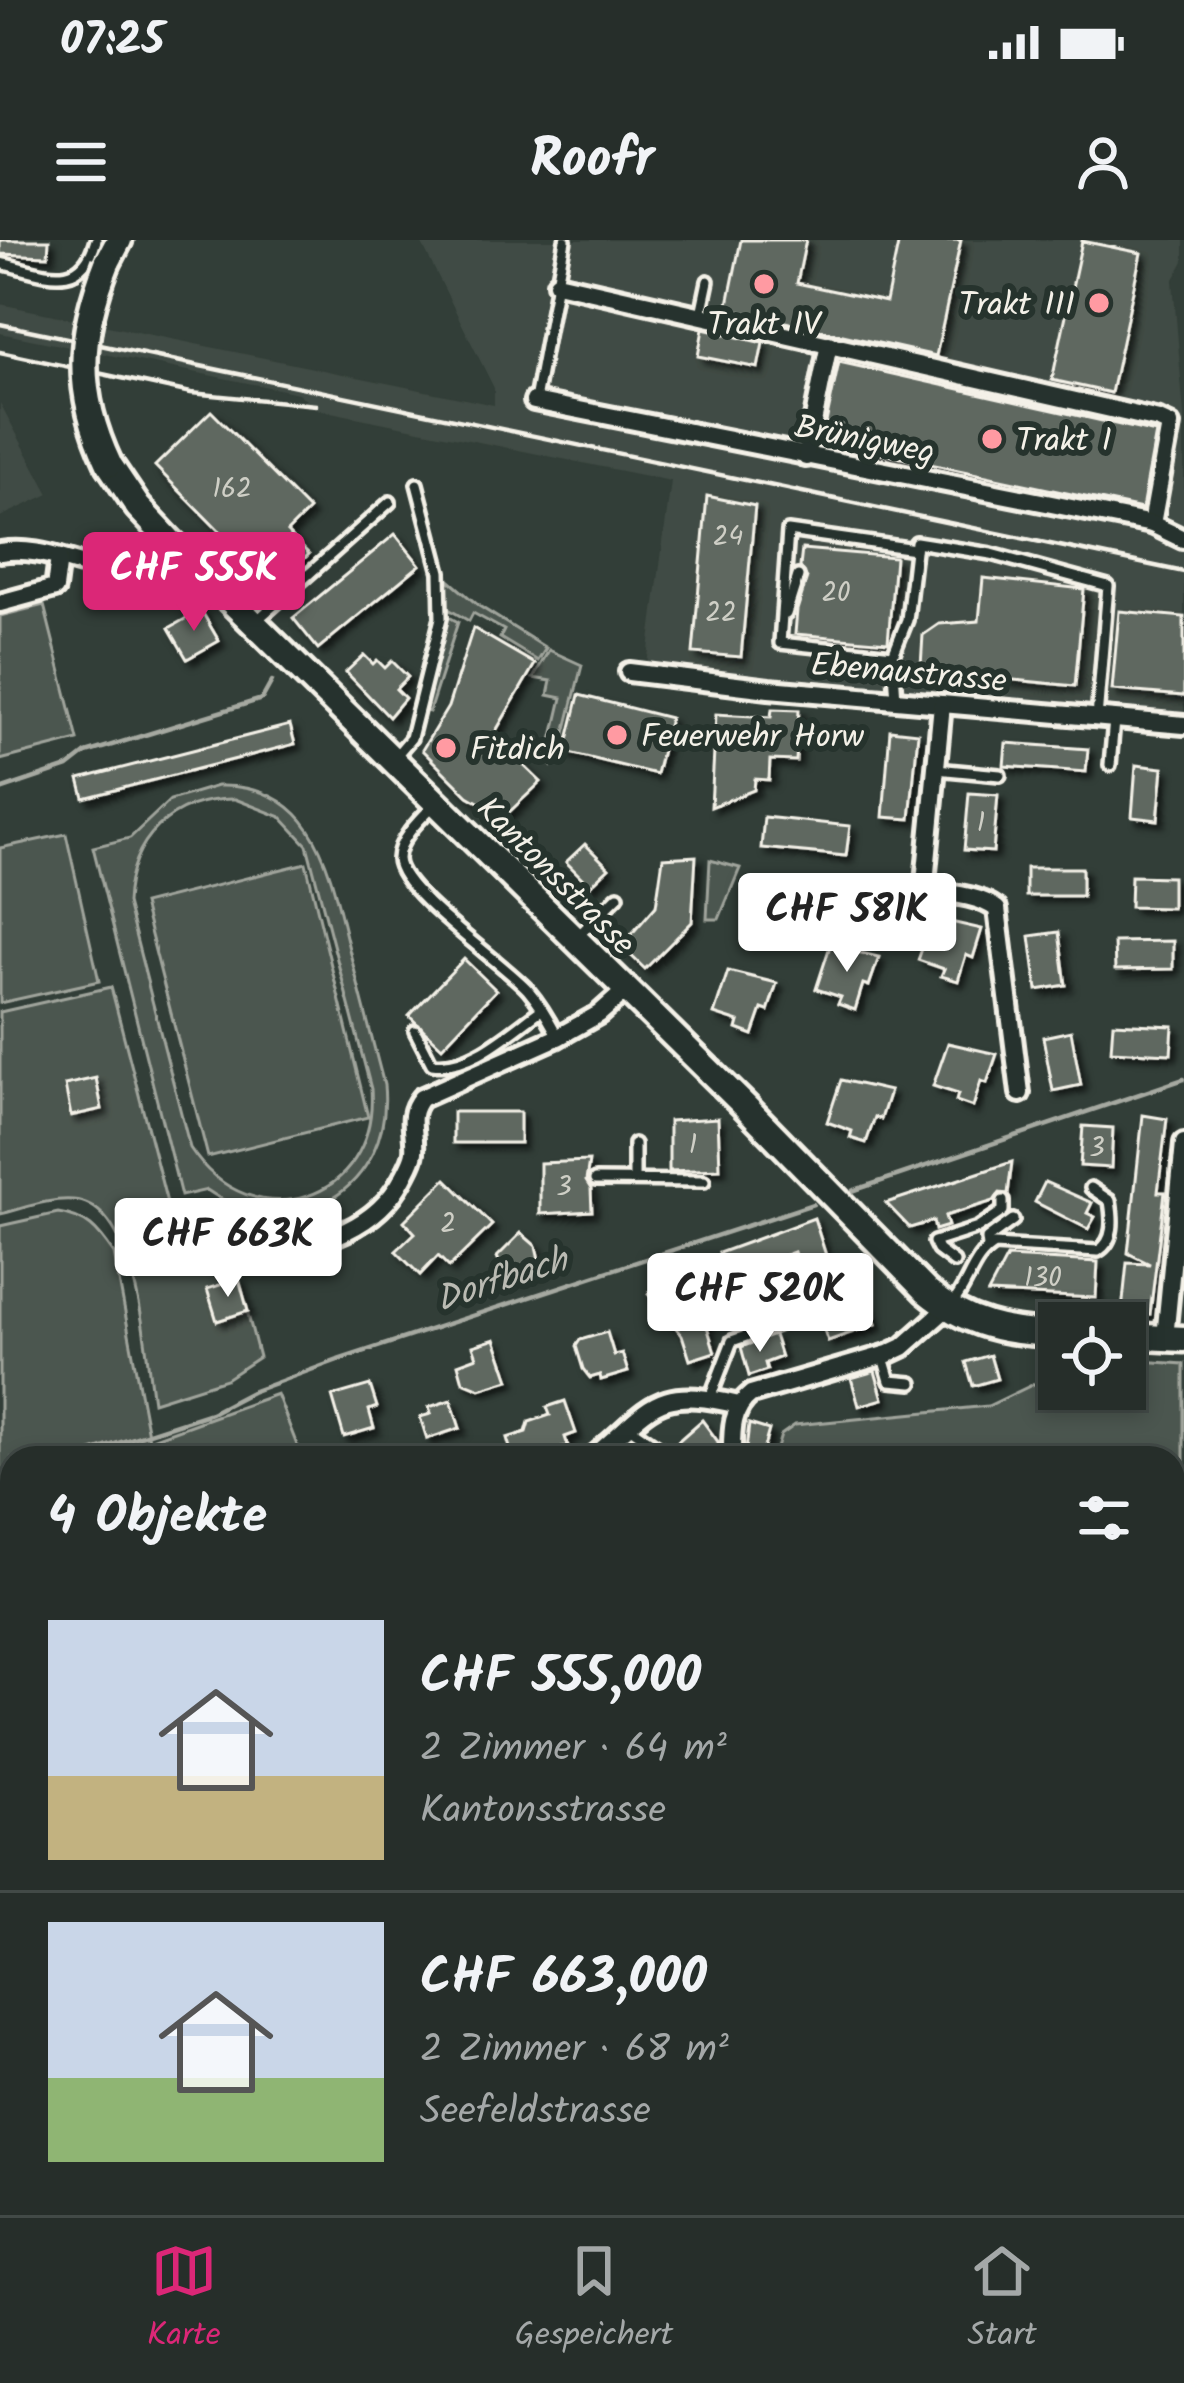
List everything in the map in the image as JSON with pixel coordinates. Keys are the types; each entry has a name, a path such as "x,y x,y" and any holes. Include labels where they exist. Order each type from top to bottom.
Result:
{"main road":[{"name":"Kantonsstrasse","path":"119,240 89,315 83,365 92,427 109,464 138,507 947,1309 975,1323 1038,1332"}],"street":[{"path":"557,283 1170,425 1152,524"},
{"path":"806,457 829,344"},
{"name":"Brünigweg","path":"534,401 1152,524 1183,539"},
{"path":"0,552 14,550 129,569 149,560 169,540"},
{"path":"0,603 55,587 58,558"},
{"name":"Ebenaustrasse","path":"629,672 1184,725"},
{"path":"924,893 942,704"},
{"path":"820,901 924,893 987,901 997,909 1020,1093"},
{"path":"249,1258 345,1234 368,1221 396,1192 415,1156 412,1117 422,1098 558,1037 598,1014 626,990"},
{"path":"1174,1338 1184,1147"},
{"path":"732,1446 739,1405 764,1389 883,1356 902,1347 947,1309"},
{"path":"606,1446 670,1397 695,1395 739,1405"}],"lane":[{"path":"0,263 74,275 83,269 96,240"},
{"path":"534,401 565,240"},
{"path":"701,314 708,281"},
{"path":"393,759 411,738 441,618 440,572 417,484"},
{"path":"255,622 390,502"},
{"path":"893,656 780,643 788,531 915,549"},
{"path":"896,700 893,656 908,620 916,542 991,554 1108,586 1106,719 1111,765"},
{"path":"781,625 798,576"},
{"path":"936,769 1000,775"},
{"path":"436,802 406,837 399,852 400,867 420,893 528,990 558,1037"},
{"path":"575,939 618,896"},
{"path":"415,1031 432,1064 445,1066 494,1043 541,1010"},
{"path":"634,1144 634,1180"},
{"path":"596,1180 704,1181"},
{"path":"987,1243 1098,1251 1106,1247 1110,1201 1091,1188"},
{"path":"955,1262 934,1242 977,1228 1003,1211 1003,1201"},
{"path":"947,1309 987,1243 1012,1220"},
{"path":"977,1228 987,1243"},
{"path":"775,1271 792,1319"},
{"path":"710,1399 732,1341 848,1299"},
{"path":"883,1356 890,1382 912,1383"},
{"path":"629,1427 657,1446"}],"shaded area":[{"path":"420,240 1184,240 1184,261 1173,281 1184,416 1184,713 647,665 671,481 316,409 298,393 0,333 0,304 494,405 494,388"},
{"path":"0,403 49,494 0,517"},
{"path":"444,576 479,606 546,648 538,661 500,638 504,630 473,613 469,621 445,607"},
{"path":"44,605 78,740 0,760 0,616"},
{"path":"449,617 458,622 429,712 422,710 443,620"},
{"path":"549,650 582,665 562,745 556,745 551,765 540,747 550,749 562,698 548,695 551,681 533,678"},
{"path":"217,786 251,789 278,800 298,816 326,863 384,1085 383,1122 373,1153 355,1179 332,1199 303,1210 272,1213 240,1207 207,1190 181,1196 93,847 130,838 170,800","holes":["235,799 281,817 307,845 371,1089 368,1128 355,1159 334,1182 307,1196 277,1200 246,1194 216,1177 190,1148 127,903 136,860 158,827 173,815 192,806"]},
{"path":"66,834 99,981 0,1003 0,848"},
{"path":"710,860 740,868 719,919 707,919"},
{"path":"306,863 368,1117 208,1157 143,904"},
{"path":"111,987 173,1226 213,1213 235,1218 251,1265 239,1280 259,1357 226,1379 153,1402 135,1284 112,1227 95,1208 73,1200 0,1214 0,1012"},
{"path":"58,1213 77,1218 103,1238 114,1254 149,1440 277,1394 297,1446 0,1446 0,1226"},
{"path":"1146,1361 1184,1364 1184,1446 778,1446 781,1435 795,1425 988,1406 1038,1382 1038,1410 1146,1410"}],"building":[{"path":"0,240 49,240 48,256 0,254"},
{"path":"741,240 806,240 797,283 886,302 899,240 961,240 936,356 727,309"},
{"name":"Trakt III","path":"1082,241 1141,253 1111,393 1052,380"},
{"path":"703,329 763,343 758,368 698,356"},
{"name":"Trakt I","path":"839,362 1156,433 1142,509 822,441"},
{"path":"211,411 309,510 287,532 309,554 275,588 155,466"},
{"path":"707,496 755,506 741,657 693,653"},
{"path":"395,534 420,565 318,649 293,618"},
{"path":"802,549 895,557 888,642 795,634 807,578 800,567"},
{"path":"983,578 1084,589 1075,686 974,676 934,680 921,666 923,635 939,624 979,621"},
{"path":"201,610 219,641 187,659 169,628"},
{"path":"1119,611 1184,617 1184,696 1112,690"},
{"path":"473,628 535,664 493,736 541,782 504,817 468,796 422,750 448,707"},
{"path":"364,655 385,668 392,661 408,677 396,689 405,698 389,717 346,672"},
{"name":"Feuerwehr Horw","path":"579,695 670,718 656,774 565,752"},
{"path":"772,709 799,710 796,761 770,760 769,780 755,779 754,790 711,807 716,714 771,717"},
{"path":"290,725 295,744 84,798 79,779"},
{"path":"890,730 918,733 910,819 883,817"},
{"path":"1006,743 1088,749 1086,772 1004,766"},
{"path":"1136,765 1163,768 1158,820 1132,817"},
{"path":"969,793 998,795 993,852 964,850"},
{"path":"764,817 850,826 846,856 761,848"},
{"path":"585,844 609,868 590,886 566,862"},
{"path":"696,856 692,922 645,969 621,946 656,906 663,858"},
{"path":"1026,868 1082,868 1082,896 1026,896"},
{"path":"1131,876 1172,877 1172,908 1130,907"},
{"path":"933,918 982,929 973,958 966,955 958,981 941,976 944,969 918,960"},
{"path":"1059,932 1066,985 1037,990 1030,936"},
{"path":"1173,941 1173,969 1115,970 1114,942"},
{"path":"830,946 879,957 855,1010 838,1004 841,997 816,989"},
{"path":"464,959 496,990 442,1047 409,1016"},
{"path":"728,971 777,983 753,1035 737,1029 739,1022 714,1014"},
{"path":"1113,1023 1173,1026 1171,1054 1111,1051"},
{"path":"1071,1031 1081,1085 1053,1091 1043,1037"},
{"path":"948,1043 997,1054 973,1107 956,1101 958,1094 933,1086"},
{"path":"96,1078 102,1109 71,1116 65,1085"},
{"path":"841,1080 890,1091 866,1143 850,1138 852,1131 827,1122"},
{"path":"453,1112 520,1112 520,1143 453,1143"},
{"path":"1143,1115 1167,1119 1158,1192 1165,1192 1150,1314 1146,1314 1146,1302 1123,1302 1127,1263 1150,1264 1128,1253"},
{"path":"718,1118 720,1169 669,1171 669,1121"},
{"path":"1083,1126 1113,1128 1111,1168 1080,1166"},
{"path":"589,1161 586,1181 592,1211 540,1214 540,1163"},
{"path":"1012,1162 1008,1194 945,1216 948,1226 935,1230 933,1221 910,1228 886,1203"},
{"path":"446,1179 492,1225 449,1267 438,1256 420,1275 396,1251 415,1233 404,1221"},
{"path":"1045,1182 1092,1203 1087,1213 1095,1217 1088,1229 1035,1202"},
{"path":"814,1218 838,1293 798,1308 789,1284 804,1279 794,1252 727,1276 719,1253"},
{"path":"521,1233 536,1246 541,1268 508,1280 497,1257"},
{"path":"1007,1257 1098,1262 1096,1298 988,1293"},
{"path":"682,1273 692,1278 715,1352 690,1360 682,1335 648,1294 658,1282"},
{"path":"239,1279 248,1311 217,1321 207,1289"},
{"path":"772,1290 781,1314 735,1330 726,1306"},
{"path":"866,1296 876,1324 828,1341 820,1319"},
{"path":"607,1332 614,1355 622,1353 628,1372 601,1380 600,1375 590,1378 576,1346 580,1340"},
{"path":"774,1335 781,1357 765,1363 767,1370 749,1376 741,1347"},
{"path":"495,1339 509,1380 480,1389 463,1382 458,1364 477,1357 473,1346"},
{"path":"990,1355 997,1379 973,1386 966,1362"},
{"path":"875,1371 883,1399 859,1406 851,1378"},
{"path":"370,1385 377,1407 369,1410 374,1428 344,1437 332,1396"},
{"path":"451,1400 460,1428 427,1439 420,1417 431,1414 429,1407"},
{"path":"565,1401 576,1433 565,1437 568,1446 509,1446 507,1438 526,1432 529,1422 550,1415 547,1407"},
{"path":"702,1420 719,1443 680,1446 677,1442"},
{"path":"749,1424 769,1430 764,1446 746,1446"}],"waterway":[{"path":"0,790 68,767 86,753 262,699 272,681"},
{"name":"Dorfbach","path":"852,1191 1184,1079"},
{"name":"Dorfbach","path":"109,1446 211,1413 251,1392 338,1360 813,1204"}],"railway":[{"path":"0,324 1184,572"},
{"path":"0,352 191,393 316,405"}],"place":[{"name":"Trakt IV","path":"764,284"},
{"name":"Trakt III","path":"1099,303"},
{"name":"Trakt I","path":"992,439"},
{"name":"Feuerwehr Horw","path":"617,735"},
{"name":"Fitdich","path":"446,748"}]}
